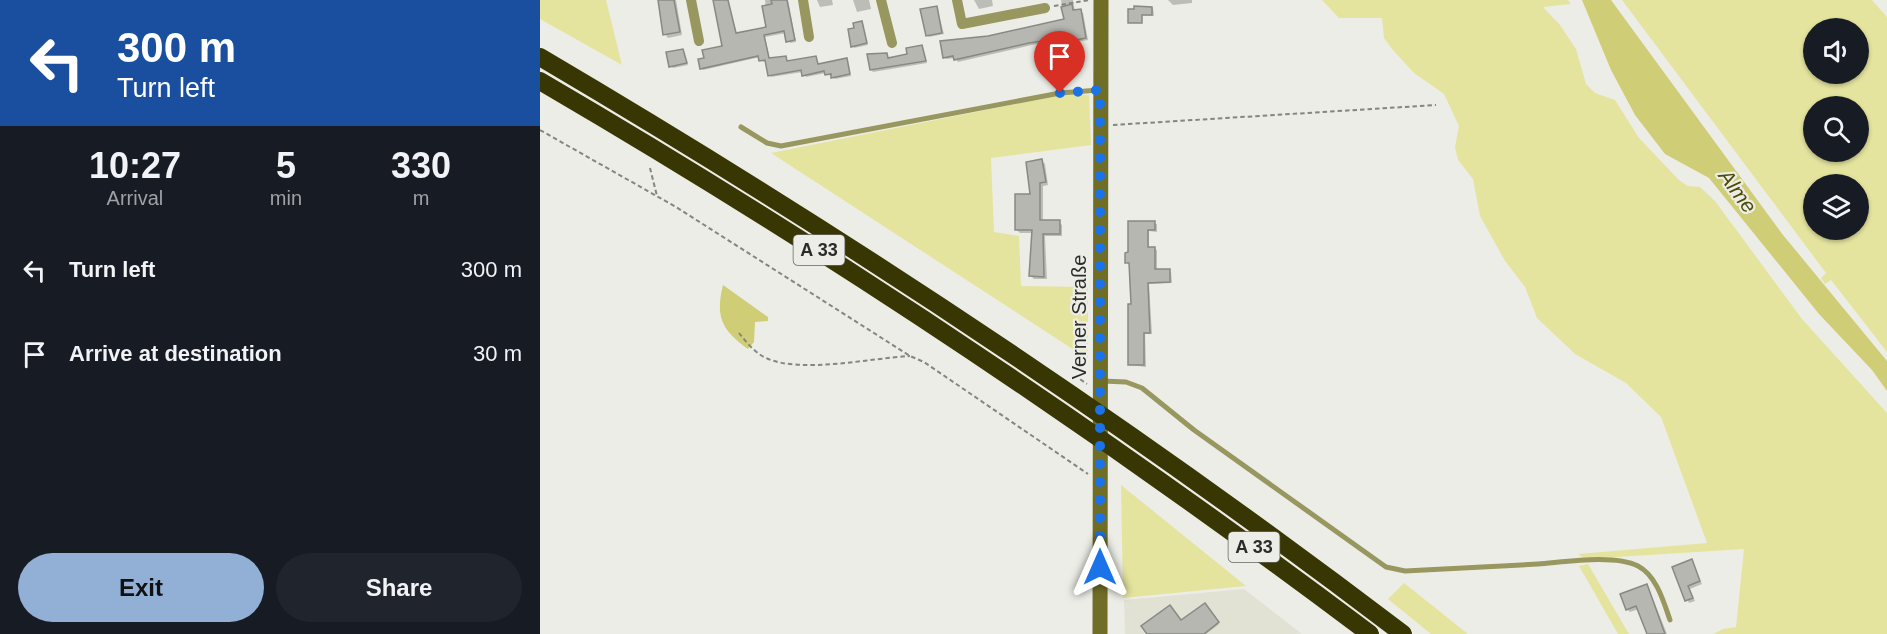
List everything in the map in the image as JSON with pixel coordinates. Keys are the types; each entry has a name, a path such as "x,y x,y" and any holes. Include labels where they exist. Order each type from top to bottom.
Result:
{"highway":[{"name":"A 33","path":"540,57 821,227 1090,406 1275,538 1403,634"},
{"name":"A 33","path":"540,81 663,153 808,243 1090,430 1370,634"}],"main road":[{"name":"Verner Straße","path":"1100,634 1100,477 1095,383 1101,126 1101,0"}],"street":[{"path":"692,0 699,41"},
{"path":"803,0 809,37"},
{"path":"881,0 892,43"},
{"path":"957,0 962,24 1045,8"}],"lane":[{"path":"741,127 768,143 781,146 1060,93 1100,90"},
{"path":"1095,383 1126,382 1143,388 1194,430 1386,567 1405,571 1589,561 1636,565 1647,574 1660,593 1671,621"}],"path":[{"path":"1045,8 1090,0"},
{"path":"1101,126 1436,105"},
{"path":"540,130 657,196 910,356 924,362 1086,474 1100,477"},
{"path":"650,168 657,196"},
{"path":"739,333 748,344 766,358 790,363 836,364 910,356"},
{"path":"1074,375 1095,383"}],"shaded area":[{"path":"1244,589 1302,634 1125,634 1124,600"}],"green space":[{"path":"540,0 606,0 622,65 540,19"},
{"path":"1322,0 1568,0 1571,4 1543,7 1560,25 1576,49 1586,84 1595,93 1615,100 1639,138 1679,180 1688,186 1700,187 1715,201 1802,319 1887,413 1887,634 1713,634 1723,629 1736,627 1744,549 1585,559 1578,554 1707,543 1661,417 1626,383 1575,354 1537,318 1525,287 1505,261 1480,216 1473,179 1458,160 1455,147 1459,126 1444,94 1414,73 1392,49 1384,38 1382,18 1339,18"},
{"path":"1622,0 1872,0 1887,17 1887,352 1831,280 1825,284 1821,278 1826,273"},
{"path":"1071,93 1089,95 1091,145 991,158 994,232 1019,236 1021,286 1088,287 1088,359 771,153"},
{"path":"1121,485 1246,586 1123,598"},
{"path":"1588,564 1629,634 1618,634 1579,566"},
{"path":"1404,583 1468,634 1431,634 1388,599"}],"water":[{"name":"Alme","path":"1582,0 1611,0 1783,235 1887,361 1887,391 1872,370 1819,314 1709,178 1665,154 1635,115 1611,70"},
{"path":"723,285 768,317 768,321 755,322 754,342 748,349 732,335 723,322 720,306"}],"building":[{"path":"658,0 674,0 680,32 663,35"},
{"path":"713,0 728,0 736,33 766,27 762,6 772,4 771,0 787,0 795,40 786,42 784,31 764,35 769,58 786,56 787,61 816,56 818,64 847,58 850,74 831,78 831,74 825,75 824,71 802,76 801,70 768,76 765,60 759,61 758,56 700,69 698,59 704,58 702,50 722,46"},
{"path":"1072,4 1073,10 1081,9 1086,38 1062,43 1061,38 1029,43 954,60 953,56 943,58 940,41 988,36 1064,19 1061,7"},
{"path":"937,6 942,33 926,36 920,9"},
{"path":"1134,6 1152,7 1152,15 1142,15 1142,23 1128,23 1128,9 1134,9"},
{"path":"862,21 867,43 851,47 848,29 854,28 853,23"},
{"path":"922,45 926,61 870,70 867,54 887,53 888,58 907,54 906,48"},
{"path":"683,49 687,63 669,67 666,52"},
{"path":"1042,159 1046,182 1040,183 1040,220 1060,220 1060,234 1043,234 1044,277 1029,276 1032,230 1015,230 1015,194 1030,194 1026,162"},
{"path":"1128,221 1155,221 1155,230 1148,230 1148,247 1155,247 1155,269 1170,269 1170,282 1148,283 1150,333 1144,333 1144,365 1128,365 1128,304 1131,304 1129,263 1125,263 1125,253 1128,252"},
{"path":"1692,559 1700,581 1688,586 1693,598 1685,601 1672,567"},
{"path":"1647,584 1665,634 1647,634 1636,606 1626,610 1620,594"},
{"path":"1205,603 1219,622 1204,634 1147,634 1141,626 1170,605 1181,620"}],"route":[{"path":"1060,93 1100,90 1100,567"}]}
